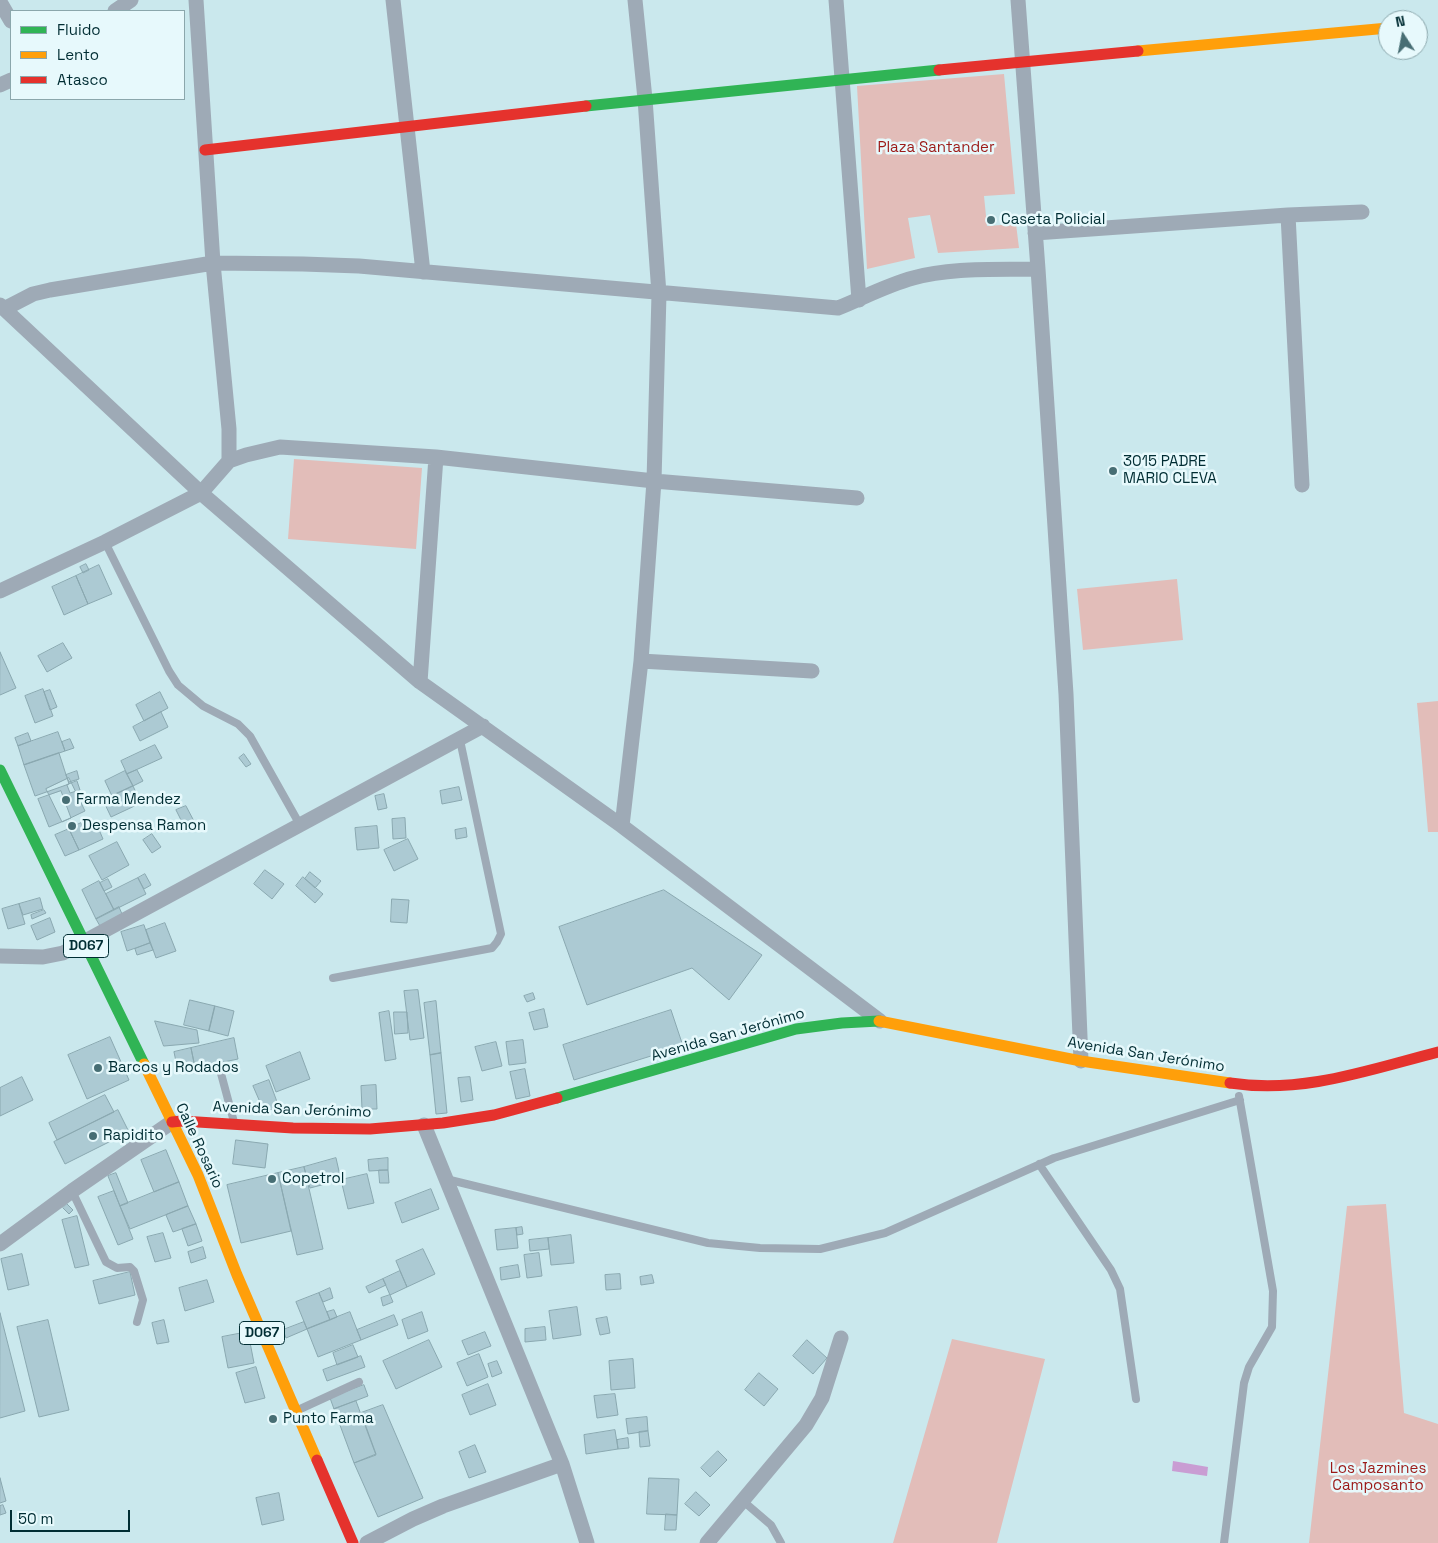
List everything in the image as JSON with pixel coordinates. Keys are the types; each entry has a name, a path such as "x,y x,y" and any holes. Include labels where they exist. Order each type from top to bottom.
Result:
{"street":[{"path":"116,10 131,0"},
{"path":"196,0 213,263 229,429 230,461"},
{"path":"393,0 423,272"},
{"path":"622,826 641,661 654,481 659,294 645,99 635,0"},
{"path":"836,0 859,300"},
{"path":"1018,0 1066,694 1081,1061"},
{"path":"0,2 10,20"},
{"path":"205,150 406,124 842,78 1378,29"},
{"path":"1035,233 1288,215 1362,212"},
{"path":"1288,215 1302,485"},
{"path":"880,1021 622,826 420,682 201,493 2,307 33,294 50,290 213,263 359,266 825,308 838,308 859,300 877,290 922,276 948,272 1038,269"},
{"path":"0,591 105,542 201,493 230,461 280,447 436,457 654,481 857,498"},
{"path":"420,682 436,457"},
{"path":"641,661 812,671"},
{"path":"0,956 43,957 63,953 483,726"},
{"name":"Calle Rosario","path":"0,770 198,1176 237,1275 352,1543"},
{"name":"Avenida San Jerónimo","path":"172,1122 293,1128 370,1128 424,1125 494,1115 589,1090 796,1029 842,1023 880,1021 1081,1061 1250,1086 1285,1086 1322,1082 1438,1052"},
{"path":"0,1244 72,1191 172,1122"},
{"path":"424,1125 562,1464 587,1543"},
{"path":"707,1543 806,1425 822,1398 841,1338"},
{"path":"367,1543 413,1519 444,1506 562,1464"}],"lane":[{"path":"105,542 178,685 203,706 238,724 250,736 300,825"},
{"path":"333,978 492,948 497,942 501,934 460,740"},
{"path":"219,1066 234,1124"},
{"path":"1224,1543 1244,1383 1249,1367 1272,1327 1273,1291 1237,1084"},
{"path":"446,1179 708,1243 760,1248 820,1249 885,1233 1054,1158 1240,1100"},
{"path":"1040,1164 1111,1270 1120,1289 1136,1399"},
{"path":"72,1191 106,1262 110,1266 117,1268 130,1267 134,1271 142,1300 137,1322"},
{"path":"296,1411 359,1382"},
{"path":"743,1501 771,1525 781,1543"}],"green space":[{"name":"Plaza Santander","path":"1004,74 1015,194 984,196 987,226 1016,224 1019,248 938,253 930,215 908,218 915,258 867,269 857,86"},
{"path":"294,459 422,468 416,549 288,539"},
{"path":"1177,579 1183,640 1083,650 1077,589"},
{"path":"1438,701 1438,832 1428,832 1417,703"},
{"name":"Los Jazmines Camposanto","path":"1386,1204 1404,1413 1438,1424 1438,1543 1309,1543 1347,1206"},
{"path":"952,1339 1045,1359 997,1543 893,1543"}],"shaded area":[{"path":"1173,1461 1208,1467 1207,1476 1172,1471"}],"building":[{"path":"86,564 89,570 83,573 80,567"},
{"path":"99,565 112,594 88,604 76,576"},
{"path":"76,576 88,604 64,615 52,587"},
{"path":"63,643 72,658 47,672 38,656"},
{"path":"0,652 16,688 0,695"},
{"path":"43,689 53,716 35,723 25,696"},
{"path":"50,690 57,707 50,710 44,692"},
{"path":"160,692 168,708 144,721 136,705"},
{"path":"161,712 168,727 140,741 133,727"},
{"path":"58,732 65,751 24,765 18,746"},
{"path":"28,733 31,741 18,746 15,738"},
{"path":"70,739 74,748 65,751 62,742"},
{"path":"155,745 162,758 127,774 121,761"},
{"path":"59,753 69,784 35,796 24,765"},
{"path":"244,754 251,764 246,767 239,758"},
{"path":"137,770 143,781 133,786 127,774"},
{"path":"77,771 79,779 69,782 66,775"},
{"path":"125,771 133,786 112,796 105,781"},
{"name":"Farma Mendez","path":"69,778 85,811 62,822 46,789"},
{"path":"77,781 80,790 70,793 67,785"},
{"path":"133,786 141,803 111,817 103,800"},
{"path":"459,787 462,800 442,804 440,791"},
{"path":"61,791 71,818 49,827 38,799"},
{"path":"384,794 387,808 378,810 375,796"},
{"path":"186,806 195,823 185,828 176,810"},
{"path":"405,818 406,838 393,839 392,819"},
{"path":"81,823 84,831 97,825 103,839 79,850 69,829"},
{"path":"377,826 379,848 357,850 355,828"},
{"path":"466,828 467,837 456,839 455,830"},
{"path":"69,829 79,850 65,856 55,835"},
{"path":"152,834 161,847 152,853 143,840"},
{"path":"408,839 418,859 394,871 384,850"},
{"path":"117,842 129,865 102,880 89,856"},
{"path":"265,870 284,884 272,899 254,884"},
{"path":"310,872 321,881 315,888 305,879"},
{"path":"145,874 151,885 144,889 138,878"},
{"path":"303,877 323,894 315,903 296,886"},
{"path":"138,878 146,894 114,910 106,894"},
{"path":"108,879 112,887 104,891 100,883"},
{"path":"99,881 114,910 96,919 82,890"},
{"path":"664,890 762,955 729,1000 692,968 587,1005 559,927"},
{"path":"40,898 43,909 23,915 19,904"},
{"path":"392,899 409,900 407,923 391,922"},
{"path":"19,904 25,924 8,929 2,909"},
{"path":"119,907 122,914 100,926 96,919"},
{"path":"44,910 46,913 32,919 31,915"},
{"path":"50,918 55,932 37,940 31,926"},
{"path":"165,923 176,951 156,958 146,930"},
{"path":"144,925 150,943 127,951 121,932"},
{"path":"150,943 153,950 137,955 135,949"},
{"path":"418,990 424,1038 410,1040 404,991"},
{"path":"533,993 535,999 527,1002 524,996"},
{"path":"190,1000 215,1006 209,1031 184,1025"},
{"path":"436,1001 441,1053 430,1055 424,1003"},
{"path":"215,1006 234,1011 228,1036 209,1031"},
{"path":"544,1009 548,1027 534,1030 529,1013"},
{"path":"671,1010 683,1046 574,1080 563,1045"},
{"path":"389,1011 396,1059 385,1061 379,1013"},
{"path":"394,1012 407,1012 408,1033 395,1034"},
{"path":"155,1021 197,1030 199,1043 164,1046"},
{"name":"Barcos y Rodados","path":"110,1037 129,1080 87,1099 68,1055"},
{"path":"234,1038 238,1059 195,1068 191,1048"},
{"path":"523,1040 526,1063 509,1065 506,1042"},
{"path":"496,1042 502,1066 482,1071 475,1047"},
{"path":"191,1048 195,1067 178,1071 174,1052"},
{"path":"300,1052 310,1079 276,1092 266,1066"},
{"path":"441,1053 447,1113 436,1114 430,1055"},
{"path":"525,1069 530,1096 516,1099 510,1072"},
{"path":"22,1077 33,1100 0,1116 0,1088"},
{"path":"470,1077 473,1100 461,1102 458,1078"},
{"path":"269,1080 280,1110 263,1109 253,1086"},
{"path":"376,1085 377,1109 362,1109 361,1086"},
{"path":"105,1095 114,1112 57,1140 49,1123"},
{"name":"Rapidito","path":"118,1110 129,1132 65,1164 54,1142"},
{"path":"236,1140 268,1144 265,1168 233,1164"},
{"path":"166,1150 179,1182 154,1192 141,1160"},
{"path":"336,1158 341,1180 310,1188 304,1167"},
{"path":"388,1158 388,1170 369,1171 368,1160"},
{"path":"304,1167 323,1249 297,1255 278,1173"},
{"path":"379,1170 388,1170 389,1183 380,1183"},
{"path":"116,1173 128,1203 120,1206 108,1176"},
{"path":"278,1173 291,1231 241,1243 227,1185"},
{"path":"367,1174 374,1203 348,1209 341,1180"},
{"path":"179,1182 188,1206 130,1229 120,1206"},
{"path":"431,1189 439,1209 402,1223 395,1203"},
{"path":"114,1191 133,1239 118,1245 98,1197"},
{"path":"67,1204 73,1210 69,1214 63,1208"},
{"path":"188,1206 196,1224 173,1232 166,1215"},
{"path":"77,1216 89,1265 75,1268 62,1220"},
{"path":"196,1224 202,1241 188,1246 182,1229"},
{"path":"522,1227 523,1234 517,1235 516,1228"},
{"path":"516,1228 518,1248 497,1250 495,1230"},
{"path":"163,1233 171,1258 155,1262 147,1237"},
{"path":"571,1235 574,1263 551,1265 548,1238"},
{"path":"548,1238 549,1249 530,1251 529,1240"},
{"path":"203,1247 206,1258 191,1263 188,1252"},
{"path":"423,1249 435,1274 407,1287 396,1261"},
{"path":"539,1253 542,1276 527,1278 524,1255"},
{"path":"22,1254 29,1285 8,1290 1,1259"},
{"path":"518,1265 520,1277 501,1280 500,1268"},
{"path":"400,1271 407,1287 390,1295 383,1279"},
{"path":"130,1272 135,1295 99,1304 93,1281"},
{"path":"620,1274 621,1289 606,1290 605,1275"},
{"path":"652,1275 654,1283 641,1285 640,1277"},
{"path":"383,1279 386,1285 369,1293 366,1287"},
{"path":"207,1280 214,1302 185,1311 179,1288"},
{"path":"330,1288 333,1298 323,1302 319,1293"},
{"path":"319,1293 330,1320 307,1329 296,1302"},
{"path":"390,1295 393,1302 383,1306 381,1298"},
{"path":"577,1307 581,1335 553,1339 549,1311"},
{"path":"334,1310 337,1317 330,1320 327,1312"},
{"path":"350,1312 361,1340 318,1357 307,1329"},
{"path":"422,1312 428,1331 408,1339 402,1320"},
{"path":"0,1313 25,1411 0,1418"},
{"path":"394,1315 398,1325 361,1340 357,1330"},
{"path":"607,1317 610,1333 600,1335 596,1319"},
{"path":"48,1320 69,1410 39,1417 17,1327"},
{"path":"164,1320 169,1342 157,1344 152,1323"},
{"path":"304,1322 307,1329 286,1338 283,1330"},
{"path":"545,1327 546,1340 525,1342 525,1329"},
{"path":"248,1332 254,1363 228,1368 222,1337"},
{"path":"485,1332 491,1346 468,1355 462,1341"},
{"path":"429,1340 442,1367 396,1389 383,1361"},
{"path":"807,1340 827,1358 813,1374 793,1356"},
{"path":"353,1345 358,1357 337,1365 333,1353"},
{"path":"479,1354 488,1377 467,1386 457,1363"},
{"path":"361,1356 365,1367 327,1381 323,1370"},
{"path":"633,1359 635,1388 611,1390 609,1361"},
{"path":"497,1361 502,1373 492,1377 488,1364"},
{"path":"256,1367 265,1398 245,1403 236,1373"},
{"path":"759,1373 778,1389 764,1406 745,1390"},
{"path":"488,1384 496,1405 470,1415 462,1395"},
{"path":"364,1385 368,1396 334,1409 330,1398"},
{"path":"615,1394 618,1415 597,1418 594,1396"},
{"path":"356,1401 376,1455 354,1463 334,1409"},
{"path":"383,1405 423,1498 378,1517 354,1463 376,1454 361,1413"},
{"path":"647,1417 648,1431 628,1434 626,1419"},
{"path":"615,1430 618,1449 586,1454 584,1435"},
{"path":"648,1431 650,1446 640,1447 639,1432"},
{"path":"628,1438 629,1448 618,1449 617,1440"},
{"path":"475,1445 486,1472 469,1478 459,1452"},
{"path":"718,1451 727,1460 710,1477 701,1468"},
{"path":"0,1478 6,1501 0,1503"},
{"path":"649,1478 679,1479 677,1515 647,1514"},
{"path":"696,1492 710,1505 699,1516 685,1504"},
{"path":"279,1493 284,1520 262,1525 256,1498"},
{"path":"3,1505 6,1513 0,1515 0,1506"},
{"path":"666,1514 677,1515 676,1530 665,1530"}],"traffic: fast":[{"path":"586,106 939,70"},
{"path":"0,770 144,1064"},
{"path":"557,1098 796,1029 842,1023 879,1021"}],"traffic: slow":[{"path":"1138,51 1378,29"},
{"path":"879,1021 1081,1061 1230,1083"},
{"path":"144,1064 198,1175 237,1275 317,1460"}],"traffic: jam":[{"path":"939,70 1138,51"},
{"path":"205,150 586,106"},
{"path":"1230,1083 1257,1086 1309,1083 1361,1073 1438,1052"},
{"path":"172,1122 293,1128 370,1129 443,1123 494,1115 557,1098"},
{"path":"317,1460 353,1543"}],"place":[{"name":"Caseta Policial","path":"991,220"},
{"name":"3015 PADRE MARIO CLEVA","path":"1113,471"},
{"name":"Farma Mendez","path":"66,800"},
{"name":"Despensa Ramon","path":"72,826"},
{"name":"Barcos y Rodados","path":"98,1068"},
{"name":"Rapidito","path":"93,1136"},
{"name":"Copetrol","path":"272,1179"},
{"name":"Punto Farma","path":"273,1419"}]}
